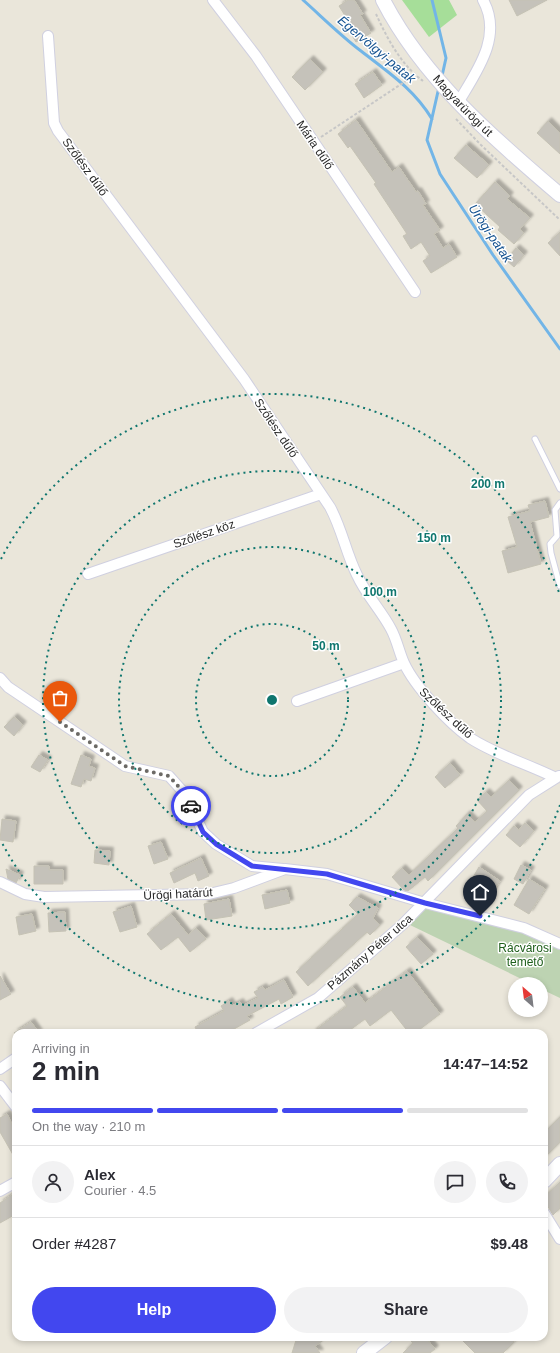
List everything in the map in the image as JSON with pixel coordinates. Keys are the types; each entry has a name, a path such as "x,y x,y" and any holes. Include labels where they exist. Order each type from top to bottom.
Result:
{"main road":[{"name":"Magyarürögi út","path":"383,0 403,36 430,79 459,101 518,160 560,195"},
{"path":"548,1177 560,1164"},
{"path":"364,1353 380,1341"}],"street":[{"name":"Mária dűlő","path":"213,0 256,56 415,292"},
{"path":"459,101 483,59 490,40 490,22 483,0"},
{"name":"Szőlész dűlő","path":"48,36 54,123 244,379 321,494 340,525 346,547 360,581 392,629 404,663 418,687 470,738 500,754 558,776"},
{"name":"Szőlész köz","path":"88,574 321,494"},
{"path":"297,701 404,663"},
{"path":"0,678 8,687 125,766 169,776 186,795 203,832 216,844 252,866 285,869"},
{"name":"Pázmány Péter utca","path":"263,1029 318,998 425,903 529,795 558,776"},
{"name":"Ürögi határút","path":"0,882 25,894 44,897 209,894 234,888 285,869 327,874 425,903 524,928 560,944"},
{"path":"0,889 25,894"},
{"path":"0,1069 12,1061"},
{"path":"0,1086 12,1102"},
{"path":"0,1191 12,1184"},
{"path":"548,1220 560,1239"}],"lane":[{"path":"535,439 560,489"},
{"path":"560,502 554,510 557,536 550,544 550,553 560,586"}],"path":[{"path":"376,13 385,34 405,65 415,75 430,79"},
{"path":"314,142 415,75"},
{"path":"452,114 481,145 560,220"}],"green space":[{"path":"402,0 449,0 457,15 429,37"},
{"name":"Rácvárosi temető","path":"428,903 524,928 560,946 560,998 548,992 548,977 518,977 410,925"}],"building":[{"path":"348,0 354,0 363,14 360,15 371,33 356,42 348,29 352,27 339,6"},
{"path":"509,0 547,0 517,16"},
{"path":"310,59 323,72 305,90 292,77"},
{"path":"373,72 382,85 364,98 355,84"},
{"path":"356,120 392,172 399,167 416,192 418,191 426,204 423,205 440,230 434,234 443,248 449,244 457,257 431,273 423,261 430,256 421,242 411,249 403,236 407,234 374,184 376,183 350,146 348,148 338,134"},
{"path":"548,121 560,133 560,154 537,133"},
{"path":"466,145 489,165 477,178 454,158"},
{"path":"495,182 510,196 507,199 530,218 520,229 524,233 514,244 498,230 500,227 475,204"},
{"path":"560,232 560,256 548,243"},
{"path":"516,248 524,255 514,267 506,260"},
{"path":"545,501 549,517 530,522 541,564 508,573 502,551 517,547 508,517 530,511 528,505"},
{"path":"14,717 23,725 14,736 4,727"},
{"path":"39,755 48,760 40,772 31,767"},
{"path":"81,755 91,759 89,766 95,768 91,781 84,779 81,787 71,784"},
{"path":"450,763 460,775 445,788 435,777"},
{"path":"509,780 519,790 428,881 425,877 408,891 404,890 392,877 402,868 409,875 458,828 456,826 467,814 475,822 487,811 477,800 486,792 491,797"},
{"path":"2,819 16,821 13,842 0,840"},
{"path":"525,823 534,831 520,847 506,835 514,826 519,830"},
{"path":"161,842 168,859 154,864 148,846"},
{"path":"95,850 110,851 109,865 94,863"},
{"path":"201,858 209,876 198,881 195,873 174,883 170,873"},
{"path":"521,865 531,870 523,884 514,879"},
{"path":"34,866 49,866 49,870 63,870 63,884 34,884"},
{"path":"479,867 500,881 492,893 472,879"},
{"path":"6,869 20,875 16,883 8,879"},
{"path":"529,879 545,889 529,914 514,905"},
{"path":"287,890 290,903 265,909 262,895"},
{"path":"357,897 378,908 373,918 380,925 370,935 367,932 308,986 296,972 358,914 349,905"},
{"path":"229,899 232,916 206,920 204,904"},
{"path":"131,906 137,927 120,932 113,912"},
{"path":"65,912 66,931 49,932 48,913"},
{"path":"32,914 36,931 19,935 16,917"},
{"path":"171,914 188,935 196,928 206,939 190,952 178,937 161,950 147,934"},
{"path":"417,937 433,954 421,964 406,947"},
{"path":"407,971 440,1014 420,1029 406,1029 391,1010 370,1026 365,1019 351,1029 317,1029 347,1006 340,997 353,987 365,1003"},
{"path":"0,976 11,994 0,1000"},
{"path":"284,980 293,997 281,1004 279,999 247,1016 250,1020 234,1029 196,1029 195,1027 224,1011 221,1006 229,1001 232,1006 240,1002 242,1006 258,998 254,992 263,987 265,990"},
{"path":"31,1022 36,1029 20,1029"},
{"path":"7,1114 12,1125 12,1153 0,1132 0,1118"},
{"path":"560,1117 560,1142 548,1154 548,1129"},
{"path":"560,1182 560,1208 553,1215 548,1207 548,1193"},
{"path":"12,1195 12,1216 0,1223 0,1203"},
{"path":"296,1341 322,1341 315,1346 320,1353 292,1353"},
{"path":"411,1341 428,1341 435,1349 430,1353 403,1353 413,1343"},
{"path":"463,1341 514,1342 503,1353 475,1353"}],"waterway":[{"name":"Égervölgyi-patak","path":"303,0 346,39 409,90 425,108 432,119"},
{"path":"432,0 446,58 442,76"},
{"name":"Ürögi-patak","path":"439,87 427,140 440,174 493,255 560,349"}],"way so far":[{"path":"60,722 125,766 169,776 186,795 191,806"}],"route":[{"path":"191,806 203,832 216,844 252,866 327,874 425,903 480,916"}]}
